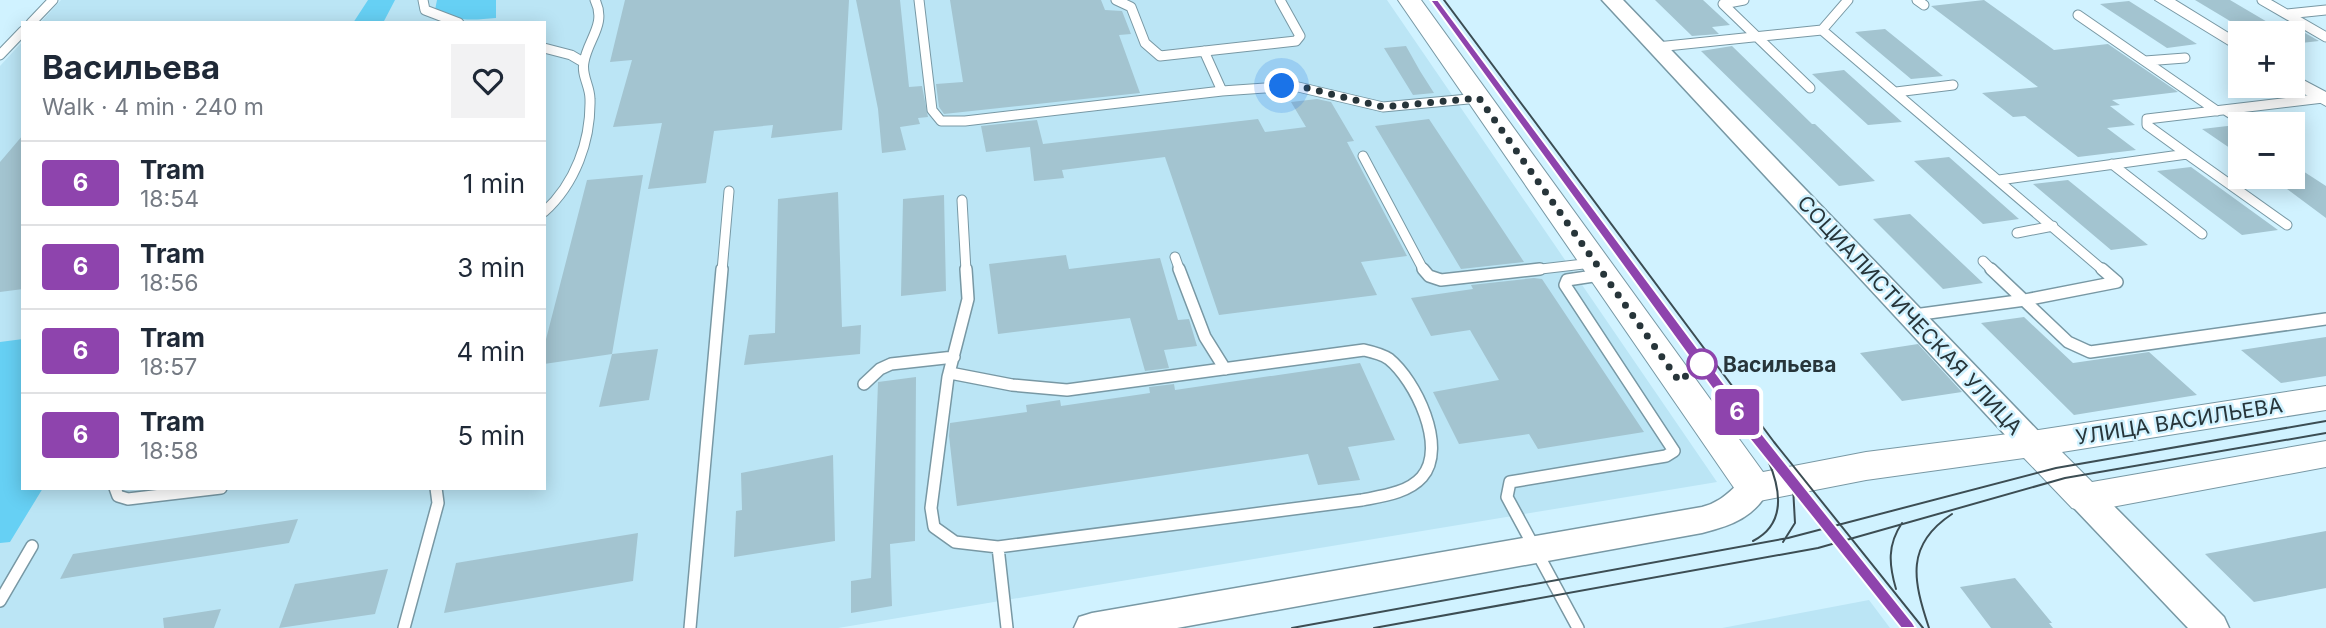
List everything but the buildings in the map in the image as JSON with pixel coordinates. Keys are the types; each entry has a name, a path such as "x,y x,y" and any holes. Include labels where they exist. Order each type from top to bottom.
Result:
{"main road":[{"path":"1409,0 1754,488"},
{"name":"УЛИЦА ВАСИЛЬЕВА","path":"1754,488 1866,466 2032,444 2326,398"},
{"name":"СОЦИАЛИСТИЧЕСКАЯ УЛИЦА","path":"2032,444 2085,498"},
{"path":"2085,498 2326,454"}],"street":[{"name":"СОЦИАЛИСТИЧЕСКАЯ УЛИЦА","path":"1612,0 2032,444"},
{"path":"2163,0 2228,40"},
{"path":"2305,87 2324,99"},
{"path":"1092,628 1536,550 1729,513 1747,502 1754,488"},
{"name":"СОЦИАЛИСТИЧЕСКАЯ УЛИЦА","path":"2085,498 2211,628"}],"lane":[{"path":"33,21 53,0"},
{"path":"423,0 425,10 453,21"},
{"path":"546,210 569,187 583,141 591,99 583,62 600,24 599,5 595,0"},
{"path":"919,0 932,110 941,121 965,121 1222,91 1294,86 1383,107 1479,98"},
{"path":"1116,0 1131,7 1149,50 1154,55 1296,41 1300,36 1280,0"},
{"path":"1744,0 1723,4 1810,88"},
{"path":"1657,47 1822,30 1848,0"},
{"path":"2262,0 2326,37"},
{"path":"2286,14 2326,10"},
{"path":"2078,15 2228,114"},
{"path":"1822,30 2117,282 2025,300 1911,316"},
{"path":"0,55 21,33"},
{"path":"546,49 571,55 583,62"},
{"path":"1204,51 1222,91"},
{"path":"2145,61 2185,58"},
{"path":"1896,92 1953,85"},
{"path":"2287,225 2146,122 2221,110 2324,99"},
{"path":"1999,180 2187,154"},
{"path":"1363,156 1423,269 1433,278 1441,280 1599,269"},
{"path":"2112,164 2202,234"},
{"path":"690,628 729,191"},
{"path":"950,373 1056,390 1364,350 1378,353 1399,368 1410,382 1429,426 1433,455 1424,475 1409,486 1362,500 998,547 979,547 951,540 941,534 931,519 937,446 950,373 968,299 962,200"},
{"path":"2017,233 2053,226"},
{"path":"1175,257 1205,337 1225,369"},
{"path":"1983,261 2068,341 2091,352 2326,319"},
{"path":"1578,628 1507,496 1510,482 1666,456 1674,451 1564,285 1567,280 1599,269"},
{"path":"864,384 880,369 891,364 954,356"},
{"path":"116,490 118,496 128,499 204,490"},
{"path":"404,628 438,503 436,490"},
{"path":"0,601 32,546"},
{"path":"998,547 1007,628"}],"shaded area":[{"path":"61,0 1387,0 1717,482 838,628 0,628 0,66 21,43 21,490 546,490 546,21 42,21"},
{"path":"368,0 395,0 384,21 354,21"},
{"path":"437,0 496,0 496,18 472,20 450,17 435,10"},
{"path":"21,339 21,490 42,490 10,542 0,543 0,342"},
{"path":"1869,600 1890,628 1722,628"}],"tram line":[{"name":"6","path":"1435,0 1746,424 1907,628"},
{"path":"1444,0 1774,442 1840,524"},
{"path":"1623,257 1746,424 1828,528"},
{"path":"1840,524 2056,468 2326,421"},
{"path":"1901,524 2065,478 2326,433"},
{"path":"1753,541 1764,534 1776,516 1778,494 1768,460"},
{"path":"1785,539 1795,523 1793,487"},
{"path":"1929,628 1919,594 1917,565 1926,538 1952,514"},
{"path":"1828,528 1840,524"},
{"path":"1840,524 1851,539"},
{"path":"1851,539 1901,524"},
{"path":"1896,589 1891,555 1894,539 1901,524"},
{"path":"1785,539 1828,528"},
{"path":"1828,528 1839,542"},
{"path":"1292,628 1785,539"},
{"path":"1783,542 1785,539"},
{"path":"1839,542 1851,539"},
{"path":"1851,539 1923,628"},
{"path":"1374,628 1839,542"},
{"path":"1839,542 1907,628"}],"place":[{"name":"Васильева","path":"1702,364"}],"route":[{"path":"1282,86 1307,88 1383,107 1479,98 1679,381 1702,364"}]}
